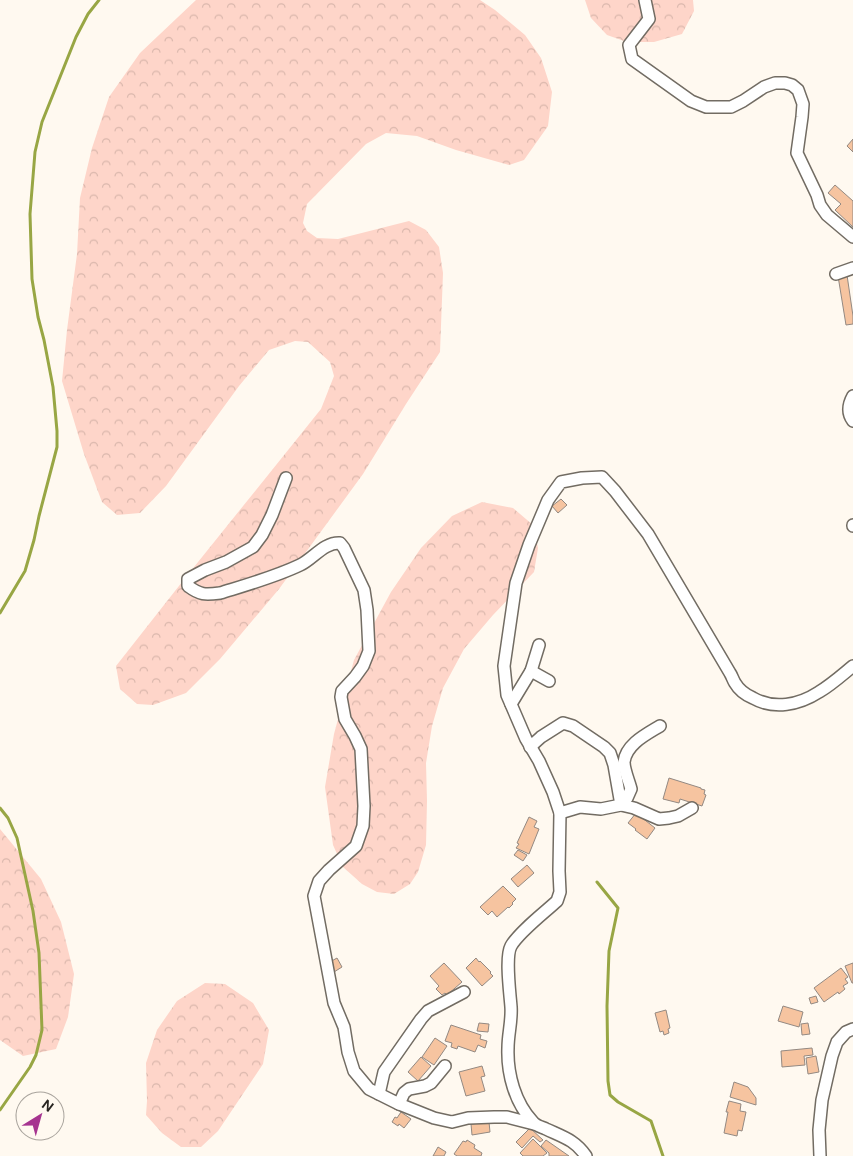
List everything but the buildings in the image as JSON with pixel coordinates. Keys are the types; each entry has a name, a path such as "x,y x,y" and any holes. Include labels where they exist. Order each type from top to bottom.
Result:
{"street":[{"path":"645,0 649,19 629,45 632,59 691,101 706,107 731,107 775,82 792,85 798,90 803,104 797,154 817,195 820,206 827,215 853,237"},
{"path":"836,274 853,268"},
{"path":"853,396 849,403 849,415 853,420"},
{"path":"534,1124 521,1106 515,1093 508,1062 511,1015 508,960 510,948 516,938 557,901 560,892 560,813 554,792 526,739 511,704 504,666 516,583 529,545 552,493 561,482 602,477 615,490 648,534 736,685 746,695 761,703 772,705 799,702 818,693 853,666"},
{"path":"286,478 272,515 262,535 253,547 226,562 193,576 188,579 188,586 196,592 206,595 220,594 302,565 326,547 340,543 364,590 369,651 363,666 342,691 341,697 345,719 361,748 364,806 363,826 356,846 319,881 314,896 334,1003 344,1027 348,1052 354,1071 369,1089 434,1118 452,1122 468,1118 507,1117 534,1124 573,1141 586,1156"},
{"path":"511,704 531,671 539,646"},
{"path":"531,671 549,681"},
{"path":"530,746 563,723 573,726 610,753 621,805"},
{"path":"621,805 631,789 624,762 628,752 637,740 660,726"},
{"path":"560,813 580,807 601,810 621,805 634,808 659,819 678,816 692,808"},
{"path":"379,1094 384,1072 421,1019 428,1011 464,992"},
{"path":"820,1156 819,1130 822,1100 832,1056 837,1042 846,1032 853,1029"},
{"path":"399,1104 404,1093 409,1089 431,1083 445,1066"}],"green space":[{"path":"196,0 480,0 525,35 541,58 552,92 548,126 524,160 509,165 456,150 417,136 386,133 366,144 307,204 303,223 307,231 317,238 338,239 409,221 426,230 439,247 443,273 440,352 363,474 279,589 220,659 186,693 153,705 137,704 120,689 116,666 321,409 334,376 330,362 308,342 295,341 269,350 239,386 166,486 140,513 117,515 102,502 84,454 62,381 77,254 80,198 92,148 109,97 140,53"},
{"path":"585,0 693,0 694,11 682,34 654,42 627,42 607,35 591,18"},
{"path":"482,502 513,508 533,525 538,548 534,572 464,649 443,688 432,726 426,763 426,845 418,872 410,884 394,894 377,892 362,884 343,867 333,845 325,787 334,734 354,660 391,592 421,548 452,516"},
{"path":"0,829 41,879 61,922 74,974 68,1017 56,1049 23,1056 0,1040"},
{"path":"205,983 225,984 253,1003 269,1030 263,1064 218,1131 201,1147 181,1147 162,1133 146,1115 146,1063 157,1030 177,1001"}],"waterway":[{"path":"0,613 25,571 57,447 53,387 32,279 30,214 35,152 42,122 76,37 88,14 99,0"},
{"path":"0,808 8,818 17,838 33,911 39,953 42,1030 36,1055 30,1067 0,1110"},
{"path":"597,882 618,908 609,951 607,1006 608,1081 610,1095 618,1102 651,1121 663,1156"}]}
